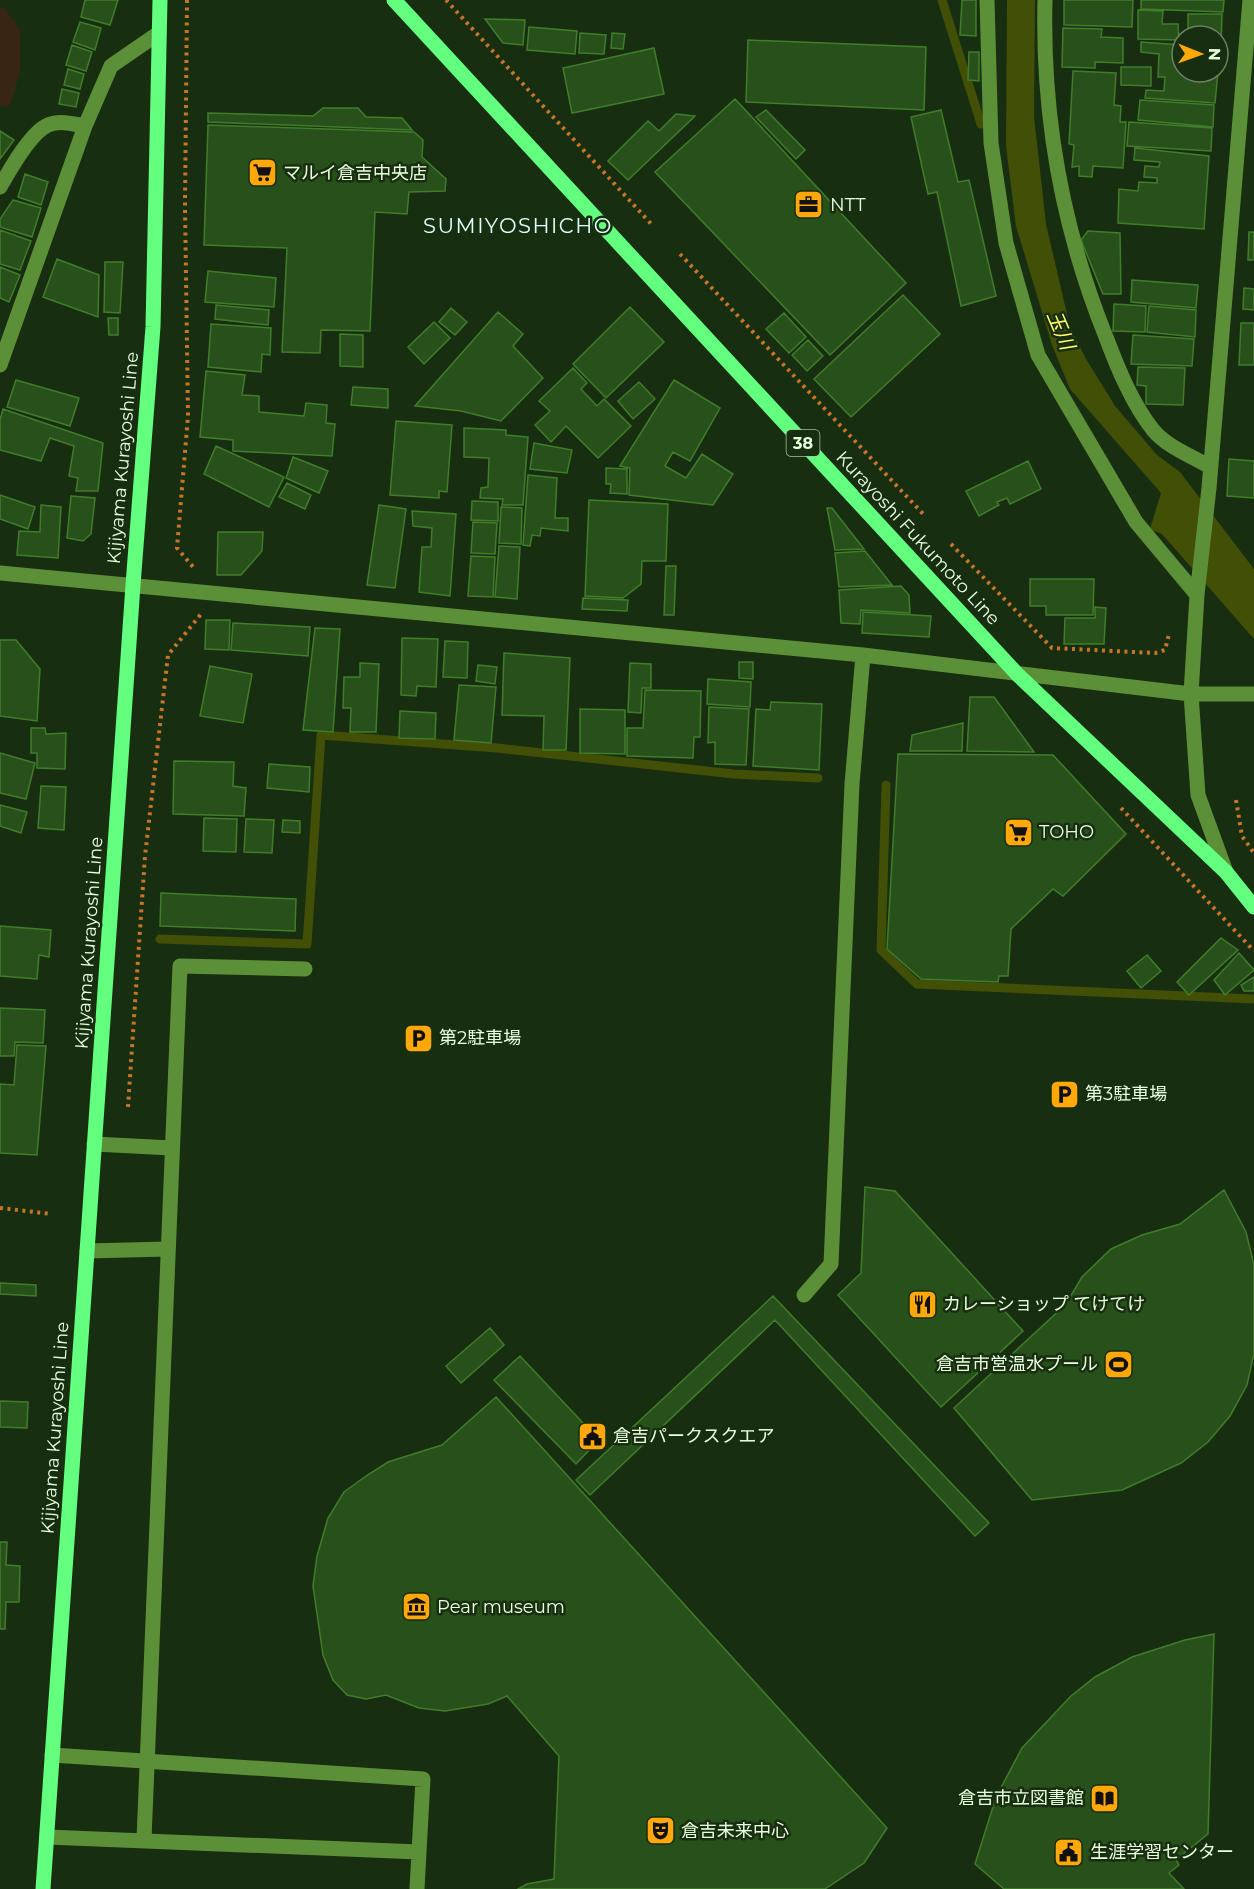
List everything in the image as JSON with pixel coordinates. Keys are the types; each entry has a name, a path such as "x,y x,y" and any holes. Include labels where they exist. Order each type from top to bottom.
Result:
{"main road":[{"name":"Kijiyama Kurayoshi Line","path":"43,1889 133,585 153,327 160,0"},
{"name":"Kurayoshi Fukumoto Line","path":"394,0 1018,675 1226,872 1254,907"}],"street":[{"path":"987,0 991,143 1006,243 1038,355 1136,522 1198,590"},
{"path":"1046,0 1048,111 1063,204 1083,281 1122,377 1153,430 1164,441 1210,467"},
{"path":"1226,872 1198,795 1191,694 1198,590 1209,488 1250,0"},
{"path":"0,365 86,126 111,66 159,33"},
{"path":"0,187 13,164 46,126 56,123 86,126"},
{"path":"0,573 863,655 1191,694 1254,694"},
{"path":"804,1295 831,1264 852,784 863,655"},
{"path":"144,1839 180,966 305,969"},
{"path":"94,1144 172,1148"},
{"path":"87,1251 168,1249"},
{"path":"52,1755 423,1779 417,1889"},
{"path":"47,1837 144,1839 419,1852"}],"path":[{"path":"187,0 185,205 188,416 177,548 196,570"},
{"path":"446,0 653,226"},
{"path":"680,254 925,516"},
{"path":"951,544 1052,648 1155,653 1165,650 1170,623"},
{"path":"128,1107 145,856 168,655 201,613 211,613"},
{"path":"1236,800 1242,836 1254,853"},
{"path":"1160,850 1254,951"},
{"path":"0,1208 52,1214"}],"shaded area":[{"path":"3,7 20,29 20,72 10,105 0,107 0,8"}],"water":[{"name":"玉川","path":"1007,0 1035,0 1034,117 1046,224 1070,327 1086,359 1115,406 1157,455 1180,472 1254,569 1254,639 1162,534 1150,529 1161,493 1070,389 1052,345 1016,226 1006,146"}],"building":[{"path":"85,0 118,0 110,25 81,17"},
{"path":"962,0 976,0 976,36 960,35"},
{"path":"1064,0 1133,0 1132,27 1064,25"},
{"path":"1141,0 1224,0 1223,12 1141,9"},
{"path":"1138,10 1163,11 1162,24 1170,24 1170,40 1138,39"},
{"path":"1188,14 1222,14 1222,24 1188,24"},
{"path":"485,19 525,20 523,45 503,43"},
{"path":"80,22 101,28 95,50 73,42"},
{"path":"529,27 577,31 575,54 527,50"},
{"path":"1063,28 1102,29 1101,37 1123,38 1123,63 1095,62 1095,68 1062,67"},
{"path":"580,33 606,35 604,54 579,53"},
{"path":"612,33 625,34 623,49 611,48"},
{"path":"748,40 926,47 924,110 746,102"},
{"path":"1141,42 1170,44 1170,84 1217,84 1215,103 1145,98 1146,90 1164,91 1165,77 1158,77 1159,54 1141,52"},
{"path":"72,45 92,52 86,71 66,65"},
{"path":"654,48 664,94 572,113 563,68"},
{"path":"969,52 979,52 979,81 968,80"},
{"path":"1121,67 1151,67 1151,86 1121,85"},
{"path":"68,69 84,74 80,89 64,85"},
{"path":"1073,71 1116,73 1114,105 1121,106 1120,122 1126,122 1123,168 1093,166 1092,177 1079,176 1079,166 1072,167 1074,145 1069,144"},
{"path":"62,89 79,93 76,107 59,104"},
{"path":"735,99 906,283 830,355 655,172"},
{"path":"1140,100 1214,105 1213,127 1138,120"},
{"path":"323,108 358,108 366,117 402,118 412,130 208,122 208,113 313,116"},
{"path":"766,110 805,150 796,159 756,117"},
{"path":"941,110 958,182 969,180 996,296 961,306 937,192 928,194 911,117"},
{"path":"676,114 695,116 628,180 608,161 648,121 659,131"},
{"path":"1129,122 1212,128 1211,151 1127,146"},
{"path":"208,125 414,132 423,140 422,157 446,179 445,191 409,192 407,214 375,212 370,331 321,330 320,353 282,352 287,248 204,245"},
{"path":"0,131 14,140 0,159"},
{"path":"1135,148 1209,156 1204,229 1118,223 1119,189 1138,191 1139,182 1157,183 1157,178 1144,177 1145,166 1159,167 1160,162 1134,160"},
{"path":"25,174 48,182 41,205 18,197"},
{"path":"13,200 41,208 32,237 0,227 0,219"},
{"path":"0,230 31,241 20,270 0,264"},
{"path":"1088,231 1120,233 1121,294 1103,294 1081,240"},
{"path":"1249,232 1254,232 1254,260 1248,260"},
{"path":"57,259 99,275 98,317 43,297"},
{"path":"105,262 123,262 120,313 104,312"},
{"path":"0,267 20,275 9,302 0,298"},
{"path":"208,271 276,278 274,307 205,302"},
{"path":"1132,280 1198,285 1196,308 1131,302"},
{"path":"1244,288 1254,289 1254,310 1243,309"},
{"path":"903,295 940,334 851,417 814,379"},
{"path":"1114,304 1146,306 1145,332 1113,331"},
{"path":"216,305 269,310 268,325 215,319"},
{"path":"1149,306 1196,310 1195,337 1147,332"},
{"path":"630,307 664,342 606,398 573,364"},
{"path":"451,308 467,322 455,335 439,322"},
{"path":"498,312 523,334 513,346 543,378 501,421 461,411 415,406"},
{"path":"784,313 806,337 789,353 766,329"},
{"path":"108,318 118,318 118,335 109,335"},
{"path":"434,322 450,338 424,364 408,347"},
{"path":"1241,323 1254,323 1254,365 1239,365"},
{"path":"211,324 271,328 270,355 262,354 261,372 208,367"},
{"path":"340,334 363,335 363,367 340,366"},
{"path":"1133,335 1194,339 1192,366 1131,364"},
{"path":"808,340 823,356 807,371 792,355"},
{"path":"1138,367 1185,368 1183,405 1146,404 1146,386 1137,385"},
{"path":"573,368 587,383 581,389 597,406 604,399 631,426 598,458 566,426 551,442 535,425 550,411 539,401"},
{"path":"206,371 245,375 242,395 259,396 259,412 304,416 306,403 327,405 326,423 335,424 332,456 233,451 233,440 200,437"},
{"path":"16,380 79,398 70,426 7,407"},
{"path":"674,380 720,408 690,461 673,452 665,466 686,478 702,454 733,474 713,505 629,495 630,468 620,466"},
{"path":"639,382 655,399 633,419 618,401"},
{"path":"353,387 388,389 388,408 351,405"},
{"path":"3,409 103,443 98,491 76,491 78,478 69,476 74,446 50,438 41,461 0,450 0,420"},
{"path":"396,421 452,425 447,492 439,491 439,498 390,495"},
{"path":"464,428 506,430 506,435 528,437 523,505 502,505 503,499 480,498 481,488 488,487 489,458 464,457"},
{"path":"534,443 572,450 567,473 530,469"},
{"path":"216,446 284,477 269,507 204,474"},
{"path":"293,457 328,471 319,493 286,478"},
{"path":"1229,459 1254,461 1254,498 1227,496"},
{"path":"1028,461 1041,489 1010,504 1007,498 997,502 999,505 979,516 966,491"},
{"path":"606,468 627,469 627,494 610,493 611,484 606,484"},
{"path":"528,475 557,478 555,518 568,518 568,531 541,528 540,536 532,535 530,546 523,545"},
{"path":"287,483 311,495 305,509 279,497"},
{"path":"0,495 35,507 28,529 0,519"},
{"path":"71,496 95,498 91,534 83,541 67,538"},
{"path":"589,500 668,504 666,561 642,561 641,584 623,598 585,596"},
{"path":"472,501 498,502 498,521 471,520"},
{"path":"41,505 61,507 58,558 17,555 19,531 40,532"},
{"path":"379,505 406,509 395,588 367,585"},
{"path":"501,507 522,508 521,544 499,543"},
{"path":"827,508 832,508 864,549 835,550"},
{"path":"412,511 456,514 450,596 419,592 422,547 431,547 432,528 413,526"},
{"path":"473,522 497,523 495,554 471,553"},
{"path":"218,532 263,532 262,551 241,575 217,575"},
{"path":"499,546 520,547 517,599 495,597"},
{"path":"865,551 892,585 839,587 835,553"},
{"path":"471,556 495,557 493,597 468,596"},
{"path":"666,566 676,566 674,615 664,615"},
{"path":"1030,579 1094,579 1093,615 1046,615 1046,606 1030,606"},
{"path":"901,586 909,595 910,613 861,610 860,624 841,623 839,590"},
{"path":"583,598 628,600 627,611 582,609"},
{"path":"1095,607 1106,608 1104,644 1064,644 1065,618 1095,618"},
{"path":"863,612 931,616 929,637 862,633"},
{"path":"206,620 230,620 229,650 205,649"},
{"path":"233,623 310,627 308,656 231,650"},
{"path":"315,628 340,629 333,732 303,730"},
{"path":"402,638 438,639 436,687 417,686 416,696 401,695"},
{"path":"0,640 16,640 40,669 37,721 0,716"},
{"path":"445,641 468,642 467,678 443,677"},
{"path":"504,653 570,658 566,750 543,750 544,716 502,715"},
{"path":"739,662 753,662 753,679 739,678"},
{"path":"360,663 379,664 376,732 350,732 351,708 343,708 344,677 360,677"},
{"path":"630,663 651,664 651,688 642,688 641,713 628,712"},
{"path":"478,665 497,667 495,684 476,681"},
{"path":"210,666 252,674 243,723 200,716"},
{"path":"708,679 751,682 750,707 707,704"},
{"path":"459,685 496,687 491,743 454,740"},
{"path":"645,690 701,691 700,737 694,737 693,758 627,756 627,728 643,728"},
{"path":"970,697 994,697 1034,752 967,751"},
{"path":"771,702 822,704 819,770 753,766 756,709 770,710"},
{"path":"709,707 749,709 746,765 715,764 715,742 708,743"},
{"path":"580,709 625,710 625,754 580,753"},
{"path":"400,711 436,713 435,739 399,738"},
{"path":"963,723 962,751 910,751 912,735"},
{"path":"31,728 45,728 46,734 66,733 65,769 37,768 37,753 31,753"},
{"path":"0,753 35,763 26,799 0,793"},
{"path":"898,754 1053,755 1126,834 1063,896 1053,889 1011,929 1008,976 999,976 998,982 921,979 887,949"},
{"path":"174,761 234,762 233,786 246,788 244,816 173,814"},
{"path":"269,764 310,767 309,792 267,788"},
{"path":"41,786 66,787 64,830 38,828"},
{"path":"0,805 27,812 21,833 0,826"},
{"path":"204,818 237,819 236,852 203,851"},
{"path":"246,819 274,820 272,853 244,852"},
{"path":"283,820 300,821 300,833 282,832"},
{"path":"161,893 296,899 295,931 160,926"},
{"path":"0,926 51,930 49,957 39,955 37,979 0,976"},
{"path":"1221,938 1238,950 1189,995 1177,982"},
{"path":"1239,953 1254,970 1225,995 1214,980"},
{"path":"1147,955 1161,971 1141,988 1127,971"},
{"path":"1254,977 1254,991 1244,991 1241,985"},
{"path":"0,1008 45,1010 43,1043 15,1042 14,1056 0,1056"},
{"path":"17,1045 46,1046 37,1155 0,1153 0,1084 14,1085"},
{"path":"865,1187 895,1191 1023,1331 941,1407 838,1295 861,1273"},
{"path":"1224,1190 1246,1232 1254,1265 1254,1353 1247,1385 1230,1416 1208,1442 1181,1463 1122,1490 1032,1500 954,1408 1066,1304 1082,1277 1111,1249 1142,1235 1180,1224"},
{"path":"0,1283 36,1285 36,1296 0,1294"},
{"path":"773,1296 989,1523 975,1536 775,1320 590,1495 576,1480"},
{"path":"490,1328 504,1345 461,1383 446,1366"},
{"path":"520,1356 599,1440 576,1464 494,1380"},
{"path":"496,1397 887,1828 864,1863 825,1889 518,1889 527,1884 554,1879 559,1756 507,1696 488,1704 445,1711 419,1708 386,1695 366,1699 347,1695 333,1680 323,1655 313,1586 317,1556 328,1518 344,1492 366,1476 388,1462 442,1445"},
{"path":"0,1401 28,1402 27,1428 0,1427"},
{"path":"0,1542 7,1542 6,1565 20,1566 19,1602 6,1602 5,1629 0,1629"},
{"path":"1214,1634 1208,1834 1176,1860 1179,1865 1169,1873 1184,1889 1004,1889 975,1864 996,1797 1022,1748 1071,1696 1095,1677 1132,1657 1185,1640"}],"waterway":[{"path":"942,0 981,124"},
{"path":"160,939 307,944 321,735 497,748 734,774 818,778"},
{"path":"886,785 881,950 917,984 1254,999"}],"place":[{"name":"マルイ倉吉中央店","path":"262,173"},
{"name":"NTT","path":"809,205"},
{"name":"TOHO","path":"1018,832"},
{"name":"第2駐車場","path":"418,1038"},
{"name":"第3駐車場","path":"1064,1094"},
{"name":"カレーショップ てけてけ","path":"922,1304"},
{"name":"倉吉市営温水プール","path":"1119,1364"},
{"name":"倉吉パークスクエア","path":"592,1436"},
{"name":"Pear museum","path":"416,1607"},
{"name":"倉吉市立図書館","path":"1105,1798"},
{"name":"倉吉未来中心","path":"660,1831"},
{"name":"生涯学習センター","path":"1069,1852"}],"district":[{"name":"SUMIYOSHICHO","path":"518,225"}]}
